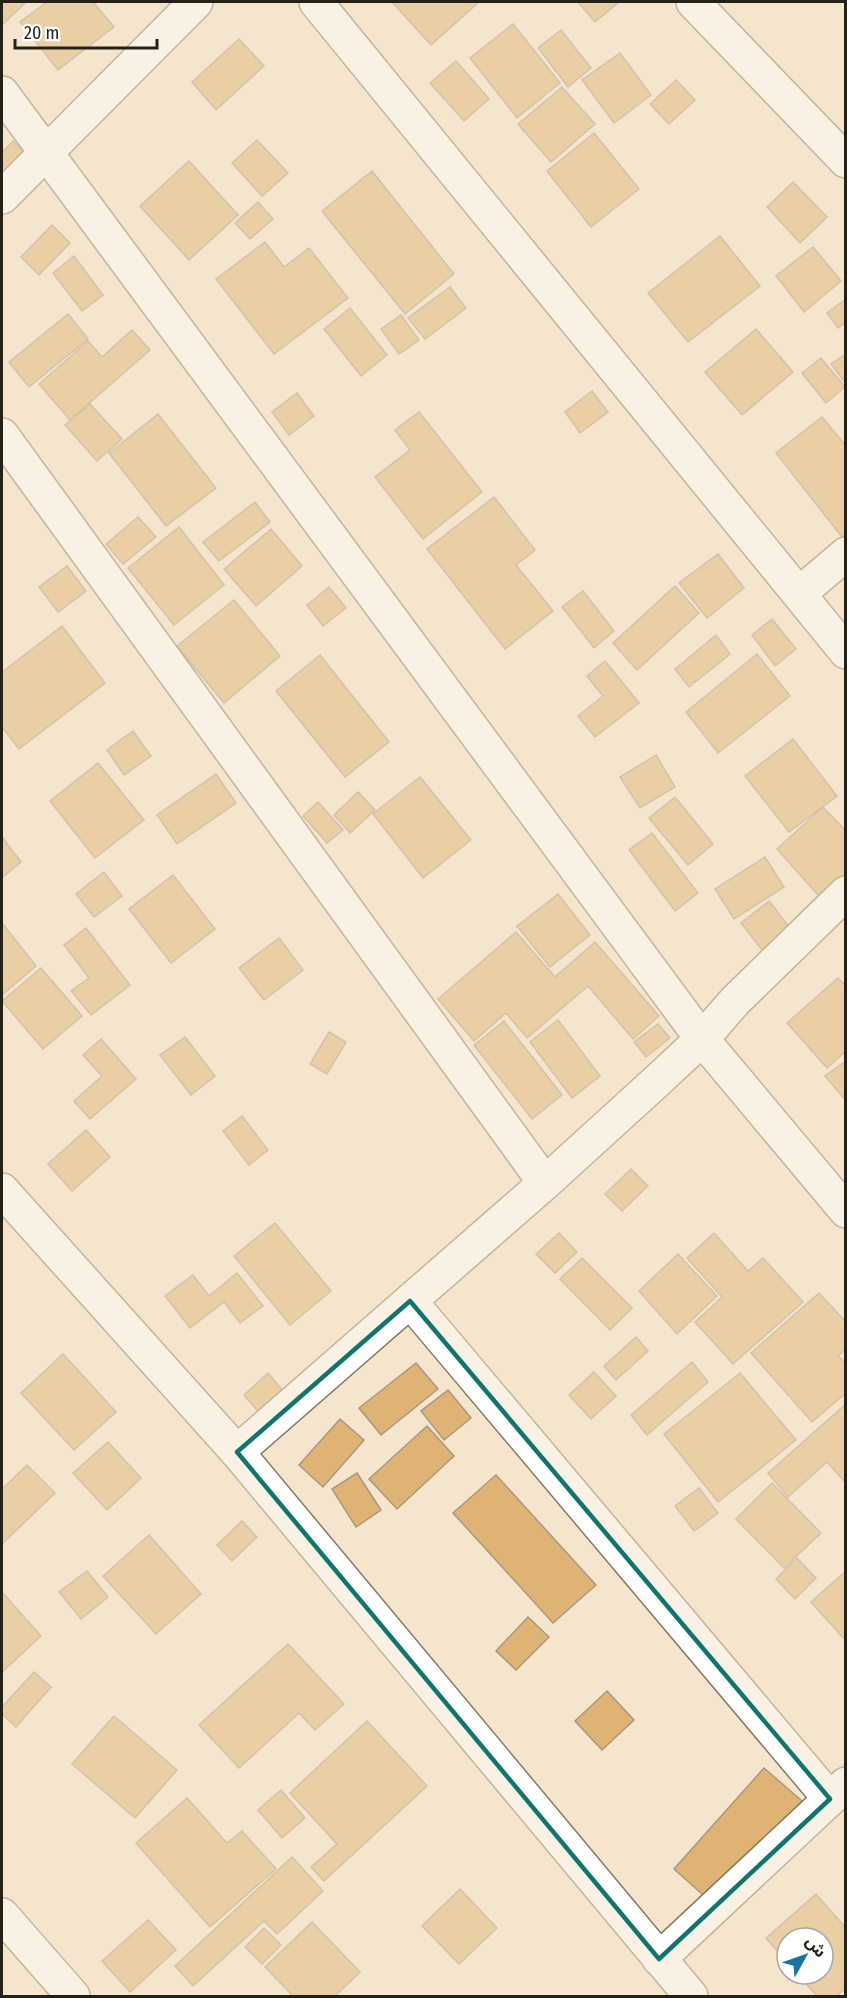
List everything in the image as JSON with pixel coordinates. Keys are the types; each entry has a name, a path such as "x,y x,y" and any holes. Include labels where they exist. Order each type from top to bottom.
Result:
{"street":[{"path":"2,197 196,2"},
{"path":"316,2 846,652"},
{"path":"693,2 846,161"},
{"path":"2,93 702,1039 846,1211"},
{"path":"2,435 545,1183"},
{"path":"800,593 846,554"},
{"path":"237,1452 545,1183 702,1039 735,1000 846,893"},
{"path":"4,1198 237,1452 691,1996"},
{"path":"410,1301 838,1792 659,1959"},
{"path":"2,1914 73,1996"}],"highlighted area":[{"path":"410,1301 830,1799 659,1959 237,1452"}],"building":[{"path":"2,2 26,2 2,25"},
{"path":"47,2 93,2 114,27 58,70 20,22"},
{"path":"392,2 479,2 431,45"},
{"path":"578,2 619,2 595,22"},
{"path":"513,24 560,83 517,118 470,58"},
{"path":"561,30 591,68 568,87 538,48"},
{"path":"239,39 264,66 216,110 192,82"},
{"path":"620,53 651,95 614,123 582,80"},
{"path":"456,61 489,99 464,121 430,83"},
{"path":"676,80 695,100 669,124 650,104"},
{"path":"562,87 595,124 551,162 518,124"},
{"path":"594,133 639,189 591,227 547,171"},
{"path":"257,140 288,173 262,196 232,163"},
{"path":"13,141 34,163 2,192 2,152"},
{"path":"189,161 238,215 189,260 140,206"},
{"path":"372,171 454,274 405,314 322,211"},
{"path":"793,182 827,217 800,243 767,207"},
{"path":"258,202 273,219 250,239 235,223"},
{"path":"52,225 70,243 39,275 21,257"},
{"path":"720,236 760,286 688,342 648,293"},
{"path":"265,242 284,267 309,248 348,298 274,354 216,279"},
{"path":"813,247 841,281 804,312 776,276"},
{"path":"74,256 103,295 82,311 53,273"},
{"path":"450,287 466,308 425,339 408,318"},
{"path":"846,299 846,322 838,328 827,313"},
{"path":"350,308 387,355 361,376 324,329"},
{"path":"68,314 88,339 29,387 9,362"},
{"path":"401,315 419,340 399,354 381,329"},
{"path":"756,329 793,372 742,415 705,372"},
{"path":"132,330 150,350 70,420 39,384 88,341 102,357"},
{"path":"846,354 846,384 831,364"},
{"path":"821,358 845,387 826,403 802,373"},
{"path":"592,391 608,412 580,433 565,412"},
{"path":"297,393 314,416 289,435 272,412"},
{"path":"90,404 122,439 97,461 65,425"},
{"path":"419,412 482,492 423,539 375,477 410,450 395,430"},
{"path":"158,414 216,488 166,526 109,453"},
{"path":"822,417 846,446 846,534 842,537 776,453"},
{"path":"494,497 535,550 516,565 553,611 505,649 427,549"},
{"path":"255,502 270,522 219,561 203,542"},
{"path":"138,517 156,537 123,564 106,544"},
{"path":"179,527 224,585 174,625 128,568"},
{"path":"271,529 302,566 256,606 224,569"},
{"path":"718,554 744,588 707,618 679,583"},
{"path":"67,566 86,591 58,612 39,587"},
{"path":"675,586 699,613 637,670 613,643"},
{"path":"329,587 346,608 323,626 307,605"},
{"path":"583,591 614,631 594,648 562,607"},
{"path":"234,600 280,656 224,703 177,646"},
{"path":"772,619 796,649 775,666 752,635"},
{"path":"62,626 105,683 19,749 2,727 2,672"},
{"path":"716,635 730,654 689,687 675,669"},
{"path":"757,654 790,696 718,753 686,712"},
{"path":"320,655 389,742 345,777 276,691"},
{"path":"605,661 639,703 595,737 578,716 603,696 587,676"},
{"path":"133,731 151,756 124,775 107,750"},
{"path":"793,739 837,796 789,832 745,776"},
{"path":"656,755 675,787 640,808 620,777"},
{"path":"98,763 144,820 95,858 50,801"},
{"path":"216,774 236,803 177,844 157,815"},
{"path":"420,777 471,840 423,878 373,814"},
{"path":"358,792 375,810 350,833 334,815"},
{"path":"675,797 713,844 688,865 649,818"},
{"path":"318,802 343,830 327,843 303,816"},
{"path":"823,807 846,831 846,886 826,904 777,849"},
{"path":"652,833 698,893 675,911 629,850"},
{"path":"2,837 21,862 2,878"},
{"path":"765,857 784,887 734,919 715,889"},
{"path":"104,872 122,896 94,917 76,894"},
{"path":"173,875 215,929 171,963 129,909"},
{"path":"558,894 590,935 550,967 517,926"},
{"path":"769,901 794,933 766,955 741,923"},
{"path":"2,923 36,966 2,995"},
{"path":"86,928 130,985 91,1015 71,991 89,978 64,945"},
{"path":"516,932 555,977 595,942 659,1016 633,1039 588,986 527,1038 506,1013 474,1041 438,999"},
{"path":"279,938 303,970 264,1000 239,968"},
{"path":"41,968 82,1016 43,1049 2,1001"},
{"path":"838,978 846,986 846,1051 827,1068 787,1023"},
{"path":"558,1020 600,1076 572,1098 530,1042"},
{"path":"504,1021 562,1095 532,1119 474,1045"},
{"path":"658,1024 670,1038 646,1057 634,1042"},
{"path":"329,1032 346,1042 327,1074 310,1064"},
{"path":"185,1037 215,1076 191,1095 160,1055"},
{"path":"101,1039 136,1079 90,1119 74,1101 102,1076 83,1055"},
{"path":"846,1061 846,1101 825,1076"},
{"path":"242,1116 268,1150 249,1165 223,1131"},
{"path":"86,1130 110,1157 72,1191 48,1164"},
{"path":"631,1169 648,1186 622,1211 605,1194"},
{"path":"275,1223 331,1291 290,1325 234,1256"},
{"path":"559,1233 577,1252 555,1273 536,1254"},
{"path":"714,1233 748,1271 763,1258 803,1302 733,1364 695,1322 722,1297 687,1258"},
{"path":"678,1254 717,1296 677,1334 639,1291"},
{"path":"582,1258 632,1308 610,1330 560,1279"},
{"path":"237,1273 263,1306 240,1323 224,1302 190,1328 165,1296 193,1275 209,1296"},
{"path":"819,1293 846,1322 846,1349 838,1356 846,1363 846,1393 812,1422 751,1353"},
{"path":"636,1337 648,1351 616,1380 604,1366"},
{"path":"63,1354 116,1412 74,1450 21,1393"},
{"path":"692,1362 708,1382 647,1435 631,1415"},
{"path":"416,1363 438,1389 381,1435 359,1408"},
{"path":"594,1372 616,1396 591,1419 569,1395"},
{"path":"268,1373 287,1396 262,1416 244,1395"},
{"path":"740,1373 796,1440 718,1502 664,1434"},
{"path":"448,1390 471,1418 444,1440 421,1411"},
{"path":"846,1404 846,1483 827,1462 788,1497 768,1473"},
{"path":"340,1419 364,1440 323,1487 299,1465"},
{"path":"427,1426 454,1456 397,1509 369,1479"},
{"path":"108,1442 141,1478 107,1510 73,1473"},
{"path":"27,1465 55,1493 2,1544 2,1489"},
{"path":"357,1473 381,1510 356,1527 332,1489"},
{"path":"496,1475 596,1585 553,1623 453,1513"},
{"path":"772,1483 821,1533 784,1568 736,1519"},
{"path":"699,1488 718,1513 694,1531 675,1506"},
{"path":"242,1521 257,1537 232,1561 217,1545"},
{"path":"149,1535 201,1594 156,1634 103,1576"},
{"path":"797,1558 816,1578 795,1599 776,1579"},
{"path":"87,1571 108,1597 81,1619 59,1592"},
{"path":"846,1571 846,1641 811,1602"},
{"path":"2,1592 41,1636 2,1672"},
{"path":"528,1617 549,1637 516,1670 496,1651"},
{"path":"288,1644 344,1704 315,1730 299,1713 239,1768 199,1725"},
{"path":"34,1672 51,1687 16,1727 2,1714 2,1707"},
{"path":"607,1691 634,1720 602,1750 575,1721"},
{"path":"114,1716 177,1770 135,1818 72,1764"},
{"path":"367,1721 427,1786 324,1881 311,1867 337,1844 290,1793"},
{"path":"764,1768 802,1801 711,1902 674,1869"},
{"path":"281,1790 305,1818 282,1838 258,1810"},
{"path":"187,1798 227,1843 242,1831 276,1869 210,1927 136,1843"},
{"path":"292,1857 323,1891 277,1934 264,1921 193,1986 175,1966"},
{"path":"460,1889 497,1928 459,1964 422,1926"},
{"path":"816,1894 846,1928 846,1988 836,1996 817,1996 808,1986 835,1986 835,1926 780,1926"},
{"path":"148,1920 176,1950 130,1992 102,1961"},
{"path":"312,1922 360,1972 335,1996 293,1996 265,1967"},
{"path":"264,1928 281,1945 262,1964 245,1947"},
{"path":"775,1930 775,1948 766,1938"}]}
